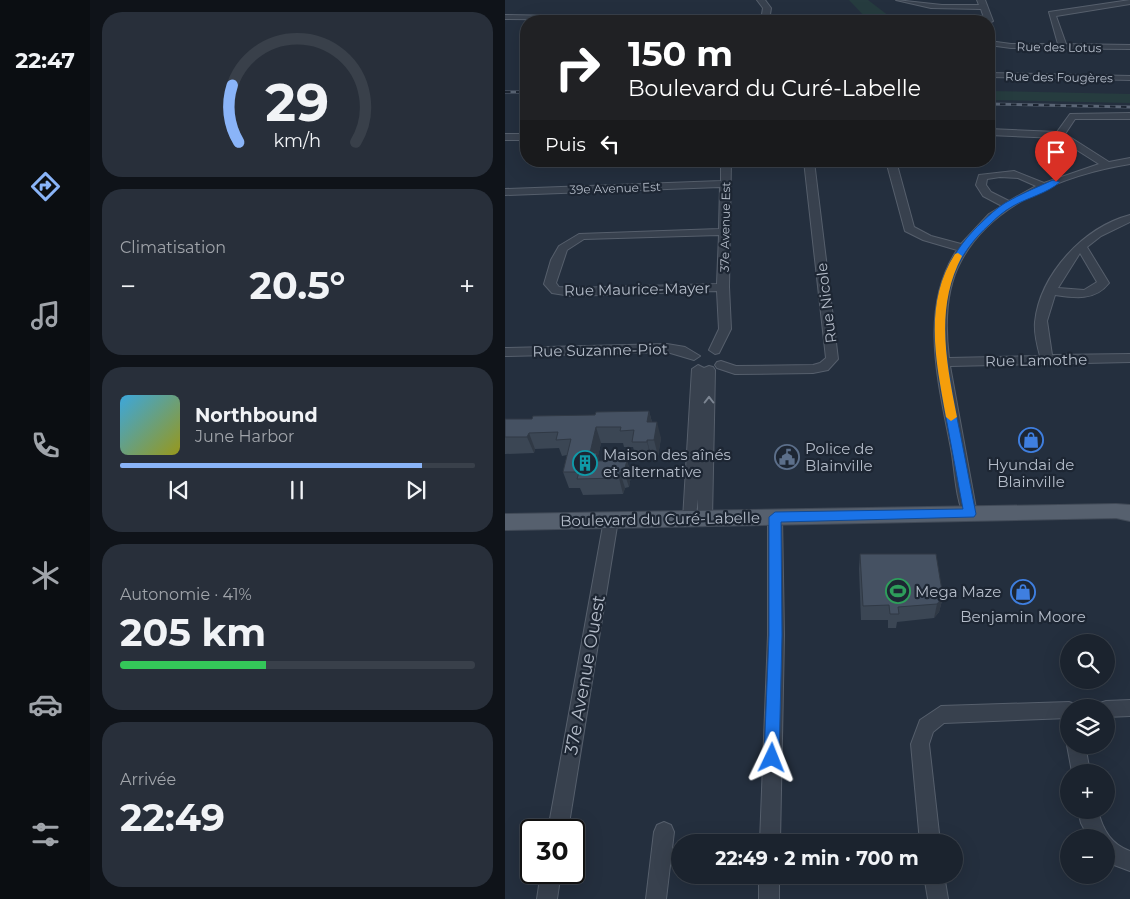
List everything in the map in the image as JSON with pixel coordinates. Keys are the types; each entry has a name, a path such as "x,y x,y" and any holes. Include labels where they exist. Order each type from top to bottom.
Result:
{"main road":[{"name":"Boulevard du Curé-Labelle","path":"505,522 1125,511"}],"street":[{"path":"761,0 767,8 766,15"},
{"path":"900,0 912,4 942,7 982,3 986,15"},
{"path":"1063,47 1052,14 1130,2"},
{"path":"505,17 520,17"},
{"name":"Rue des Lotus","path":"995,43 1063,47 1130,47"},
{"name":"Rue des Fougères","path":"995,75 1130,78"},
{"path":"1060,135 1069,119 1073,116 1130,116"},
{"path":"995,132 1060,135 1106,164"},
{"path":"505,137 520,137"},
{"path":"970,514 941,362 939,322 942,296 949,273 963,248 985,223 1008,205 1043,186 1106,164 1130,161"},
{"name":"37e Avenue Est","path":"715,350 725,329 723,288 726,167"},
{"name":"Rue Nicole","path":"705,365 735,370 813,369 824,367 832,359 810,167"},
{"path":"893,167 909,229 927,238 963,248"},
{"path":"1008,205 987,194 981,185 983,177 1004,173 1023,175 1043,186"},
{"name":"39e Avenue Est","path":"505,192 725,184"},
{"path":"1047,359 1042,340 1041,320 1062,270 1081,247 1103,230 1130,218"},
{"name":"Rue Maurice-Mayer","path":"723,288 571,292 556,290 550,284 560,248 570,240 583,236 725,232"},
{"path":"1052,291 1076,295 1094,292 1103,283 1090,258 1081,247"},
{"name":"Rue Suzanne-Piot","path":"505,352 667,348 681,350 705,365"},
{"path":"697,519 705,365 703,350 715,350 723,356 705,365"},
{"name":"Rue Lamothe","path":"941,362 1130,358"},
{"path":"770,834 776,635 775,517"},
{"name":"37e Avenue Ouest","path":"560,819 611,520"},
{"path":"1115,708 1130,708"},
{"path":"929,834 920,744 926,726 941,714 1060,710"},
{"path":"656,899 664,832"},
{"path":"1115,856 1130,861"},
{"path":"547,899 549,884"},
{"path":"769,884 769,899"},
{"path":"935,884 937,899"}],"green space":[{"path":"849,0 868,0 888,15 863,15"},
{"path":"995,91 1130,94 1130,103 995,100"}],"building":[{"path":"649,411 647,422 657,422 654,440 632,442 634,430 620,431 621,427 596,427 590,453 597,453 595,461 627,460 624,472 620,472 619,478 577,479 579,472 563,472 571,439 556,440 558,432 529,433 527,437 505,437 505,419 532,419 533,416 595,415 596,412"},
{"name":"Mega Maze","path":"860,554 936,554 943,597 937,604 898,607 899,614 890,614 889,605 863,606"}],"railway":[{"path":"505,92 520,92"},
{"path":"995,104 1130,107"}],"slow traffic":[{"path":"951,417 941,362 939,322 942,296 949,273 958,256"}],"place":[{"name":"Hyundai de Blainville","path":"1031,440"},
{"name":"Police de Blainville","path":"787,457"},
{"name":"Maison des aînés et alternative","path":"585,463"},
{"name":"Mega Maze","path":"898,591"},
{"name":"Benjamin Moore","path":"1023,592"}],"route":[{"path":"772,758 776,635 775,517 970,514 941,362 939,322 942,296 949,273 963,248 985,223 1008,205 1043,186 1056,182"}]}
